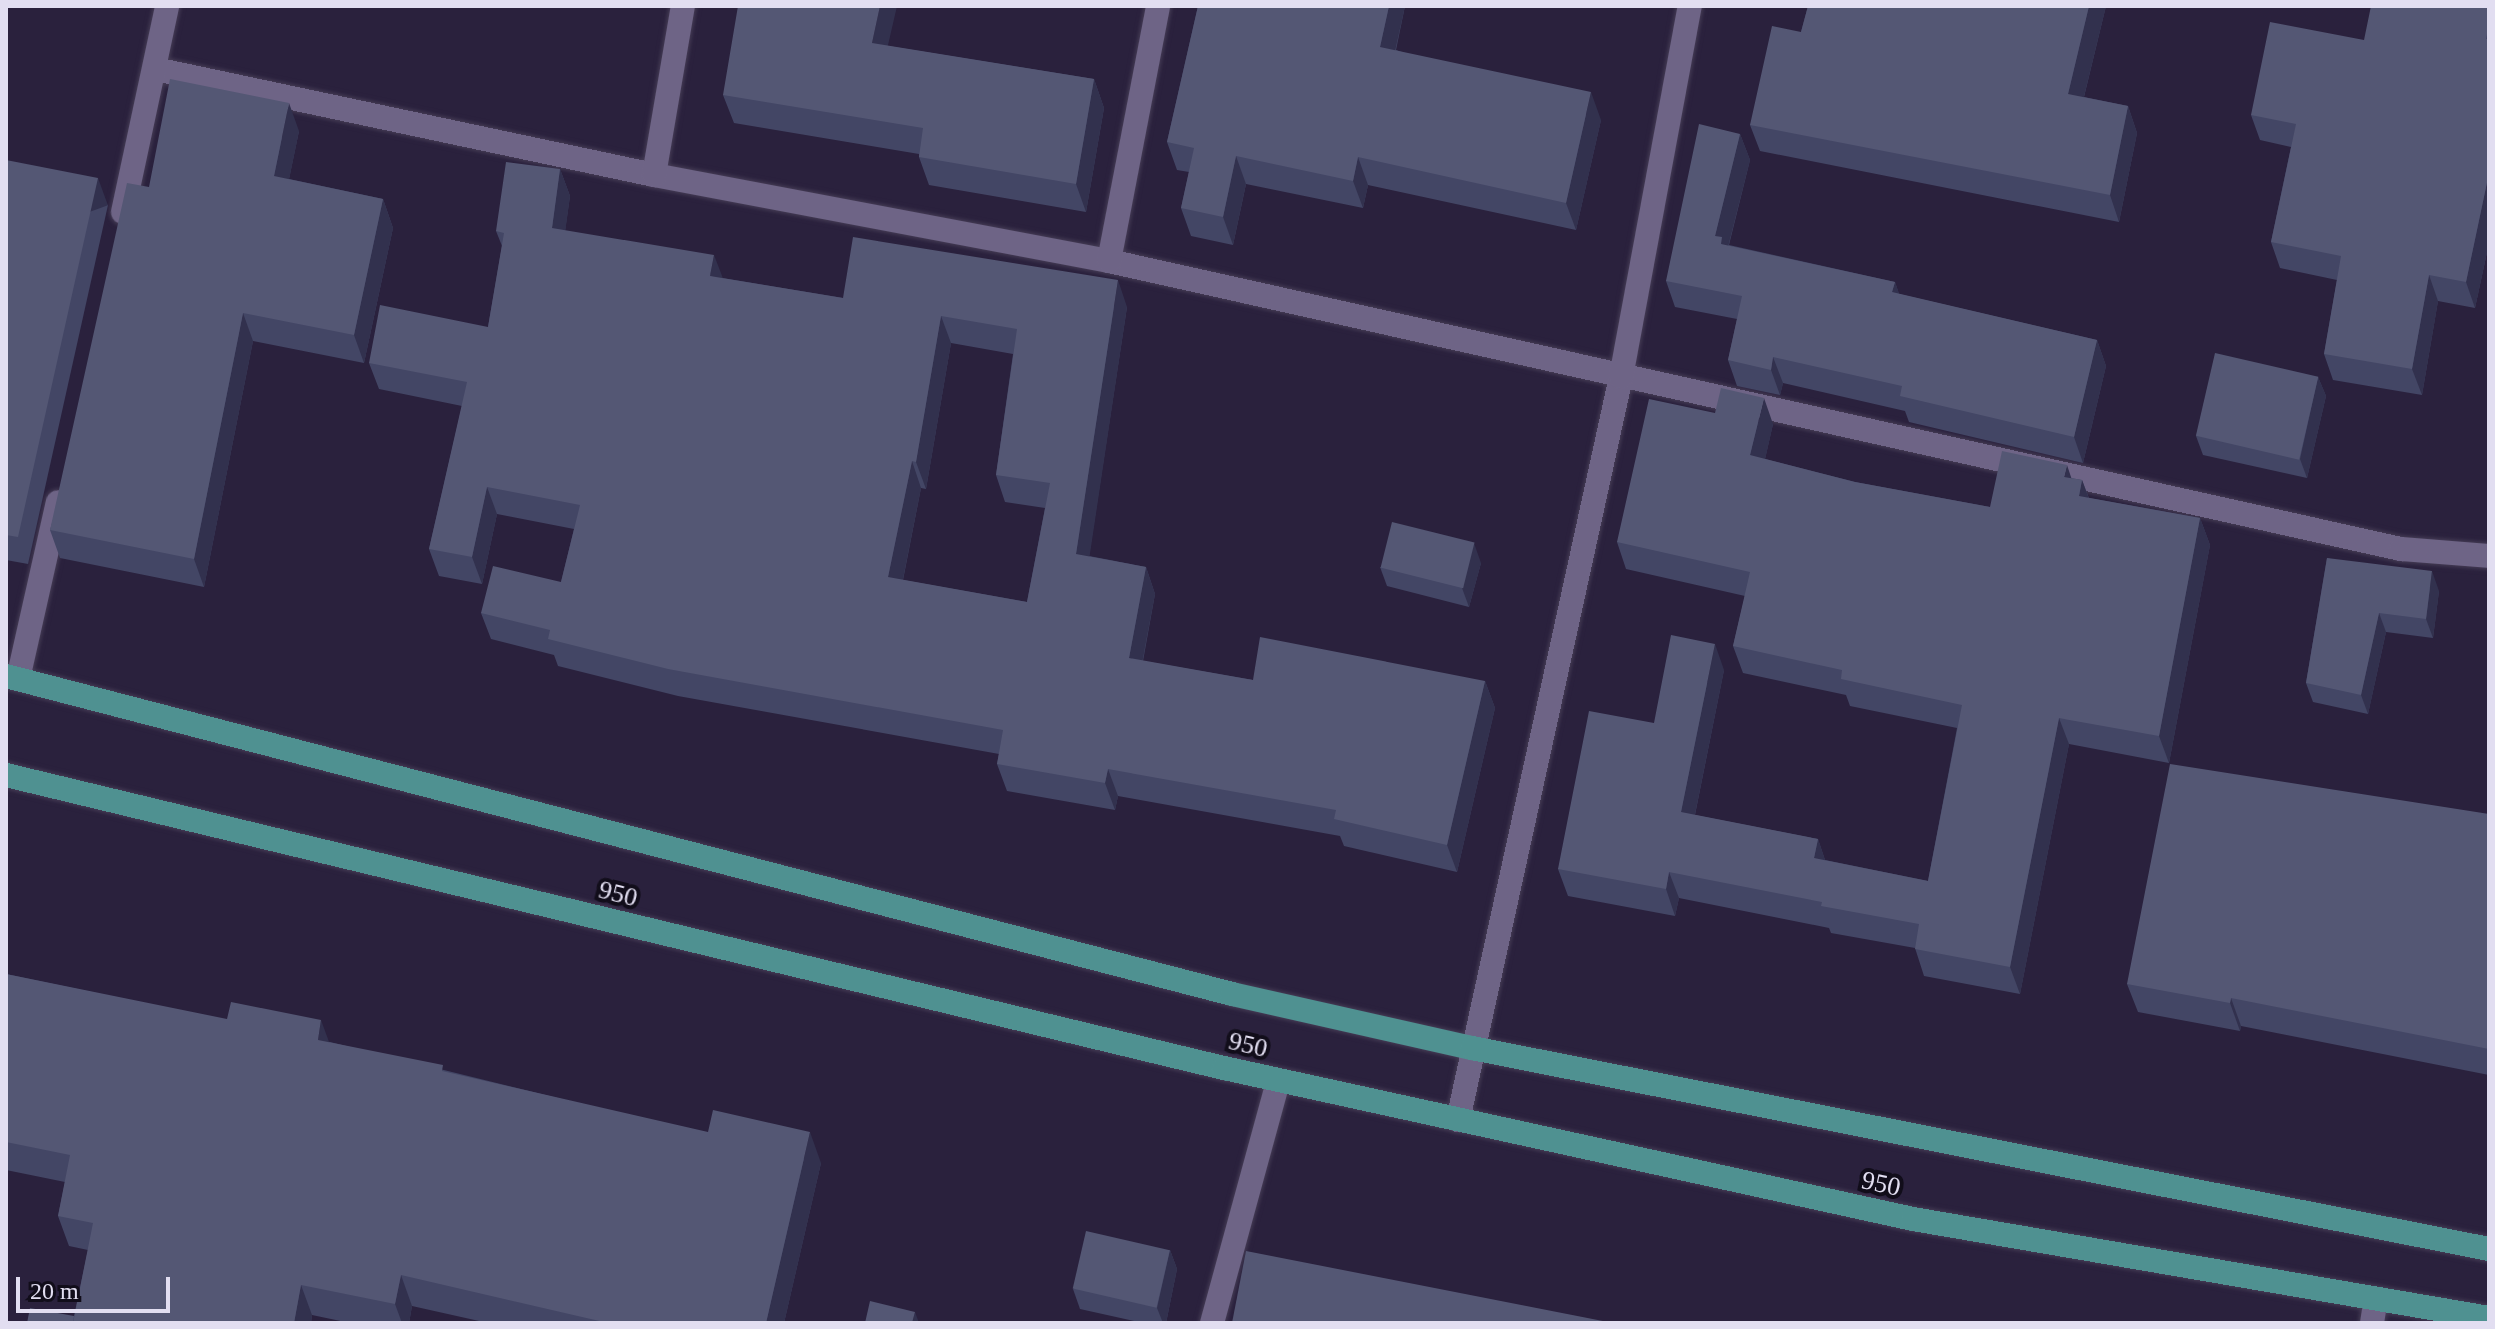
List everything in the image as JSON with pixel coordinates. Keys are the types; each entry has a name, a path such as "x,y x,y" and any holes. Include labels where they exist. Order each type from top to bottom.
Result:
{"main road":[{"name":"950","path":"12,678 1232,994 1472,1048 2489,1249"},
{"name":"950","path":"6,775 1278,1081 1913,1219 2489,1318"}],"street":[{"path":"117,237 167,6"},
{"path":"654,175 683,6"},
{"path":"1109,261 1158,6"},
{"path":"1458,1120 1621,377 1690,6"},
{"path":"155,69 654,175 1109,261 2401,549 2489,556"},
{"path":"12,678 62,481"},
{"path":"1212,1323 1278,1081"},
{"path":"2372,1323 2376,1299"}],"building":[{"path":"738,6 880,6 872,43 1094,79 1076,184 919,157 923,128 723,95"},
{"path":"1198,6 1389,6 1380,47 1591,92 1566,203 1358,157 1353,181 1236,156 1223,217 1181,208 1194,148 1167,142"},
{"path":"1808,6 2089,6 2068,94 2128,106 2110,195 1750,125 1772,26 1801,32"},
{"path":"2371,6 2489,6 2486,39 2489,39 2489,173 2466,282 2429,275 2412,369 2324,354 2341,256 2271,242 2296,124 2251,115 2270,22 2364,40"},
{"path":"170,79 289,103 274,176 383,199 354,335 243,313 194,559 50,530 127,183 149,187"},
{"path":"1699,124 1740,134 1715,236 1722,237 1721,244 1895,282 1892,292 2097,340 2074,437 1900,396 1902,386 1773,357 1771,370 1728,360 1742,296 1666,281"},
{"path":"6,160 98,178 18,537 6,535"},
{"path":"506,162 560,169 552,228 714,255 710,276 843,298 853,237 1118,280 1076,554 1146,567 1129,658 1253,680 1260,637 1485,681 1447,845 1334,819 1336,810 1108,769 1105,783 997,764 1003,730 668,669 548,639 550,630 481,613 493,566 561,582 580,505 487,487 472,557 429,549 467,382 369,363 380,305 488,327 504,233 496,231","holes":["941,316 1017,329 996,475 1050,483 1027,602 888,577 912,461 916,462"]},
{"path":"2215,353 2318,377 2299,460 2196,436"},
{"path":"1721,388 1764,398 1750,455 1855,482 1990,507 2002,451 2067,465 2064,477 2082,480 2079,496 2200,518 2159,736 2059,718 2010,967 1915,949 1919,924 1821,906 1822,902 1669,872 1666,889 1558,869 1589,711 1654,723 1671,635 1715,644 1681,812 1818,839 1814,858 1928,881 1962,705 1841,679 1842,670 1733,646 1750,572 1617,542 1649,399 1715,413"},
{"path":"1392,522 1474,543 1463,588 1381,568"},
{"path":"2327,558 2432,571 2426,619 2379,613 2361,695 2306,683"},
{"path":"2170,764 2489,814 2489,1049 2231,998 2230,1003 2127,984"},
{"path":"6,974 227,1019 231,1002 321,1020 318,1040 443,1065 442,1071 708,1132 713,1110 810,1132 766,1323 608,1323 401,1275 395,1304 301,1285 294,1323 73,1323 93,1223 58,1216 70,1155 6,1142"},
{"path":"1086,1231 1170,1250 1157,1308 1073,1288"},
{"path":"1246,1251 1613,1323 1232,1323"},
{"path":"870,1301 915,1312 912,1323 865,1323"},
{"path":"30,1308 74,1316 73,1323 27,1323"}]}
